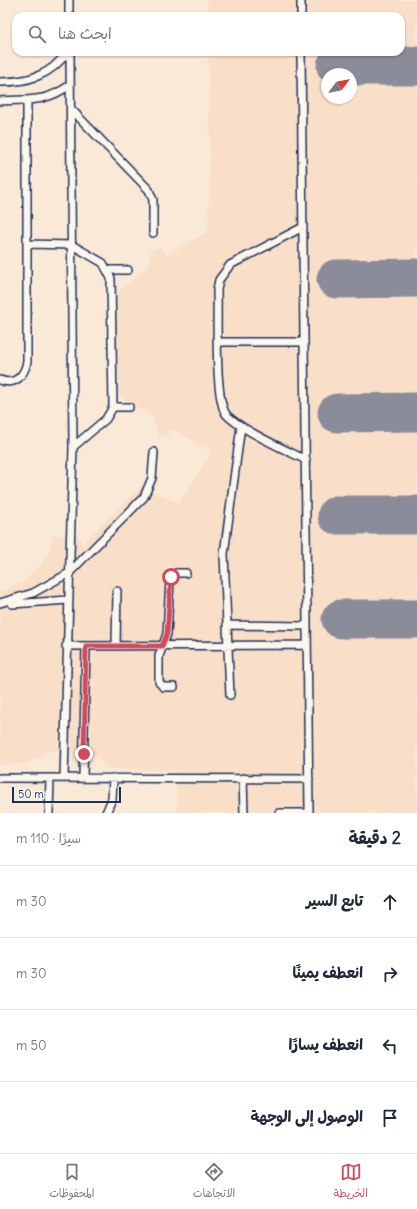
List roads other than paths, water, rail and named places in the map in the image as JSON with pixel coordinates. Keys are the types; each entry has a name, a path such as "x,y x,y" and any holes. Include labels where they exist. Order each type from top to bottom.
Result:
{"lane":[{"path":"69,0 70,12"},
{"path":"301,0 301,12"},
{"path":"0,82 18,82 42,74 53,68 65,56"},
{"path":"64,778 66,646 73,447 71,109 69,56"},
{"path":"279,813 309,813 301,56"},
{"path":"0,101 27,102 54,95 70,85"},
{"path":"0,380 5,382 21,378 26,371 27,362 27,102"},
{"path":"71,109 149,190 153,200 153,233"},
{"path":"303,227 237,260 223,272 219,280 217,290 219,394 221,404 226,413 241,426 306,460"},
{"path":"27,244 72,245 103,263 108,270 112,286 113,407 106,419 73,447"},
{"path":"108,270 128,270"},
{"path":"218,342 304,342"},
{"path":"113,407 129,407"},
{"path":"230,695 224,554 241,426"},
{"path":"0,604 34,593 69,573 144,497 152,478 154,452"},
{"path":"174,687 163,687 159,682 158,656 167,634 170,580 176,573 186,573"},
{"path":"116,646 117,591"},
{"path":"0,604 68,600"},
{"path":"227,625 307,626"},
{"path":"66,646 307,646"},
{"path":"83,778 86,646"},
{"path":"0,778 308,779"},
{"path":"49,813 50,778"},
{"path":"106,813 112,799 113,778"},
{"path":"243,778 244,813"}]}
